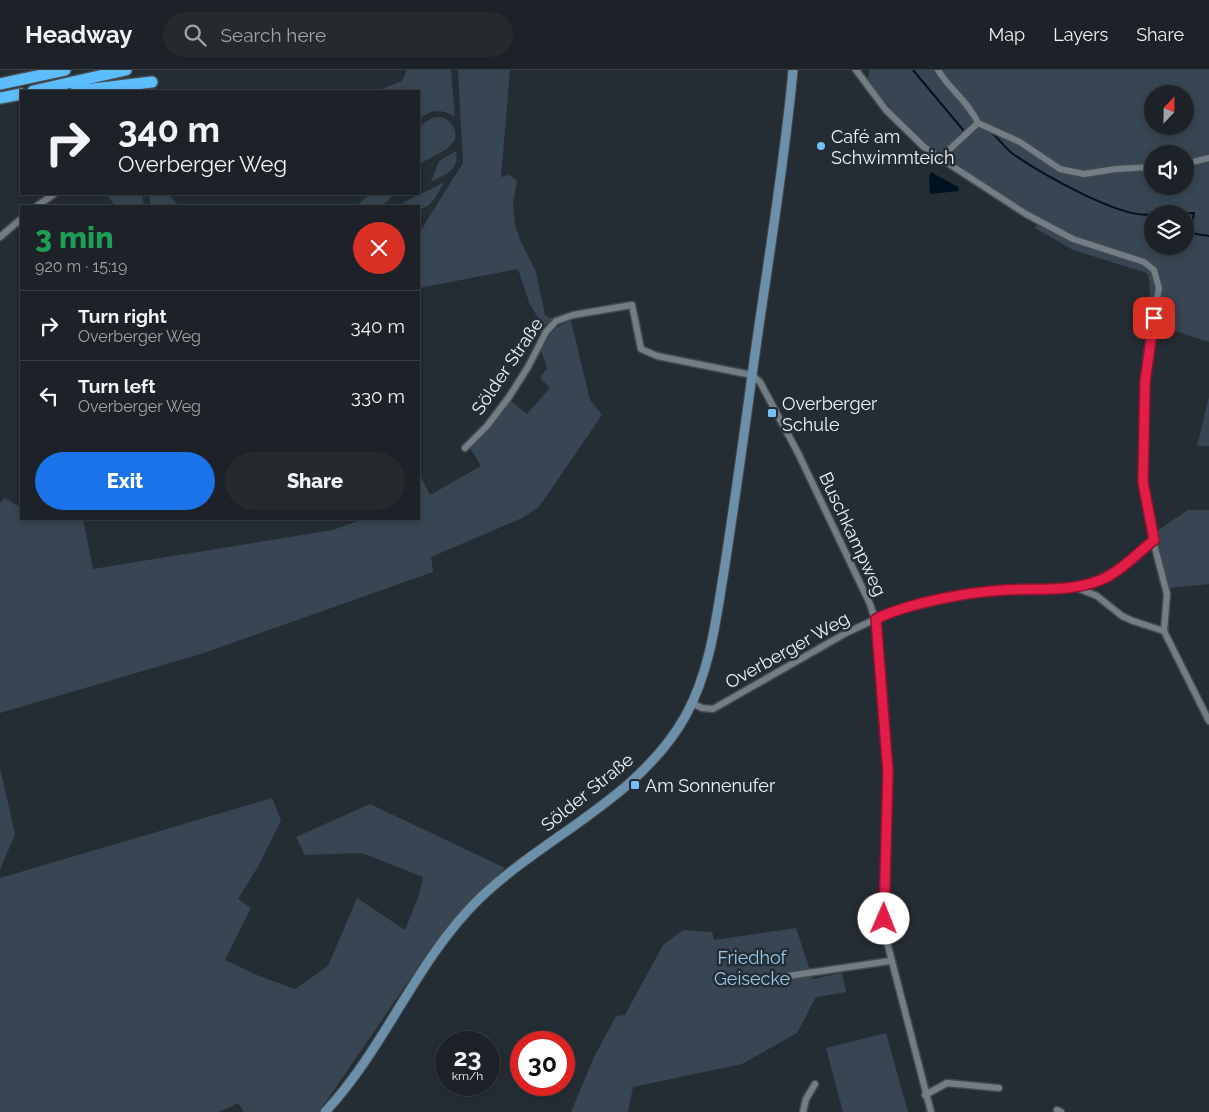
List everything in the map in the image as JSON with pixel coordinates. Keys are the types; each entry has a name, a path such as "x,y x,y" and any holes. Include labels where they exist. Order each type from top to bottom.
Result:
{"highway":[{"path":"28,78 44,70"},
{"path":"0,84 65,70"},
{"path":"38,90 126,70"},
{"path":"84,90 152,82"},
{"path":"0,98 20,94"}],"main road":[{"name":"Sölder Straße","path":"325,1112 352,1081 377,1046 420,973 450,932 480,899 524,861 631,782 661,751 692,703 708,660 716,626 794,70"}],"street":[{"path":"856,70 886,110 905,129 940,158 1026,214 1073,239 1144,262 1154,270 1159,288 1148,348 1145,382 1143,482 1167,594 1164,631 1209,721"},
{"path":"938,70 945,82 974,114 978,123 1020,142 1060,169 1084,174 1144,167"},
{"path":"940,158 978,123"},
{"path":"1194,162 1209,158"},
{"path":"38,205 53,195"},
{"path":"0,237 20,220"},
{"name":"Sölder Straße","path":"465,448 487,426 509,397 528,367 546,332 556,321 573,315 632,305 641,349 657,356 752,375"},
{"name":"Buschkampweg","path":"752,375 763,387 798,452 876,619 888,772 884,919 890,961 931,1112"},
{"name":"Overberger Weg","path":"692,703 702,708 713,708 846,633 891,612 976,592 1075,587 1109,576 1154,540"},
{"name":"Overberger Weg","path":"1075,587 1097,596 1122,616 1164,631"},
{"path":"781,977 890,961"},
{"path":"925,1095 947,1083 999,1088"},
{"path":"803,1112 806,1099 815,1084"}],"green space":[{"path":"407,70 451,70 455,117 445,112 436,111 420,119 420,90 380,90 402,81"},
{"path":"458,70 510,70 501,177 509,175 517,180 513,205 515,224 520,240 536,272 545,315 549,318 556,317 543,327 529,302 518,269 420,288 420,231 463,163"},
{"path":"869,70 936,70 973,114 976,122 939,155 907,127 868,81"},
{"path":"938,70 1209,70 1209,157 1194,161 1194,145 1144,145 1144,167 1084,173 1060,168 979,122"},
{"path":"440,117 448,120 453,126 455,140 447,149 420,163 420,125 432,118"},
{"path":"978,124 1073,173 1144,169 1144,195 1194,195 1194,163 1209,159 1209,342 1160,326 1158,334 1152,331 1160,288 1155,269 1073,238 1026,213 942,158"},
{"path":"456,151 456,163 451,171 431,182 439,161"},
{"path":"443,183 434,199 423,208 420,209 420,205 402,203"},
{"path":"108,195 142,195 144,205 114,205"},
{"path":"149,195 169,195 178,205 151,205"},
{"path":"369,195 392,195 390,199 382,205 357,205"},
{"path":"1037,223 1143,263 1150,270 1156,286 1156,294 1147,333 1146,325 1150,288 1147,273 1073,250 1035,228"},
{"path":"571,321 590,400 602,415 539,507 522,518 431,557 433,572 204,653 0,713 0,503 4,498 20,506 20,520 83,520 93,569 333,530 360,520 420,520 420,478 430,495 481,466 470,448 511,401 527,414 550,388 540,378 547,368 541,350 553,331 560,325"},
{"path":"1209,397 1209,446 1197,446"},
{"path":"1188,510 1209,510 1209,584 1168,588 1154,533"},
{"path":"0,768 15,834 0,870"},
{"path":"272,798 281,820 259,865 238,899 251,908 225,960 259,976 295,989 328,966 357,898 405,930 419,895 423,877 362,853 305,855 296,837 370,804 505,868 454,919 431,948 319,1112 244,1112 238,1103 219,1112 0,1112 0,878"},
{"name":"Friedhof Geisecke","path":"796,928 813,979 842,973 846,992 816,997 797,1033 742,1064 633,1087 628,1112 571,1112 594,1057 616,1016 625,1015 663,945 683,930 712,932 714,940"},
{"path":"886,1033 908,1112 843,1112 826,1048"}],"shaded area":[{"path":"931,172 958,187 959,191 930,194 929,176"}],"waterway":[{"path":"913,70 964,131"},
{"path":"991,132 1013,154 1061,183 1102,203 1122,210 1144,214"},
{"path":"1194,234 1209,236"}],"place":[{"name":"Café am Schwimmteich","path":"821,146"},
{"name":"Overberger Schule","path":"772,413"},
{"name":"Am Sonnenufer","path":"635,785"}],"route":[{"path":"884,919 888,772 876,619 891,612 976,592 1052,589 1075,587 1093,582 1109,576 1125,565 1154,540 1143,482 1145,382 1148,348 1154,318"}]}
